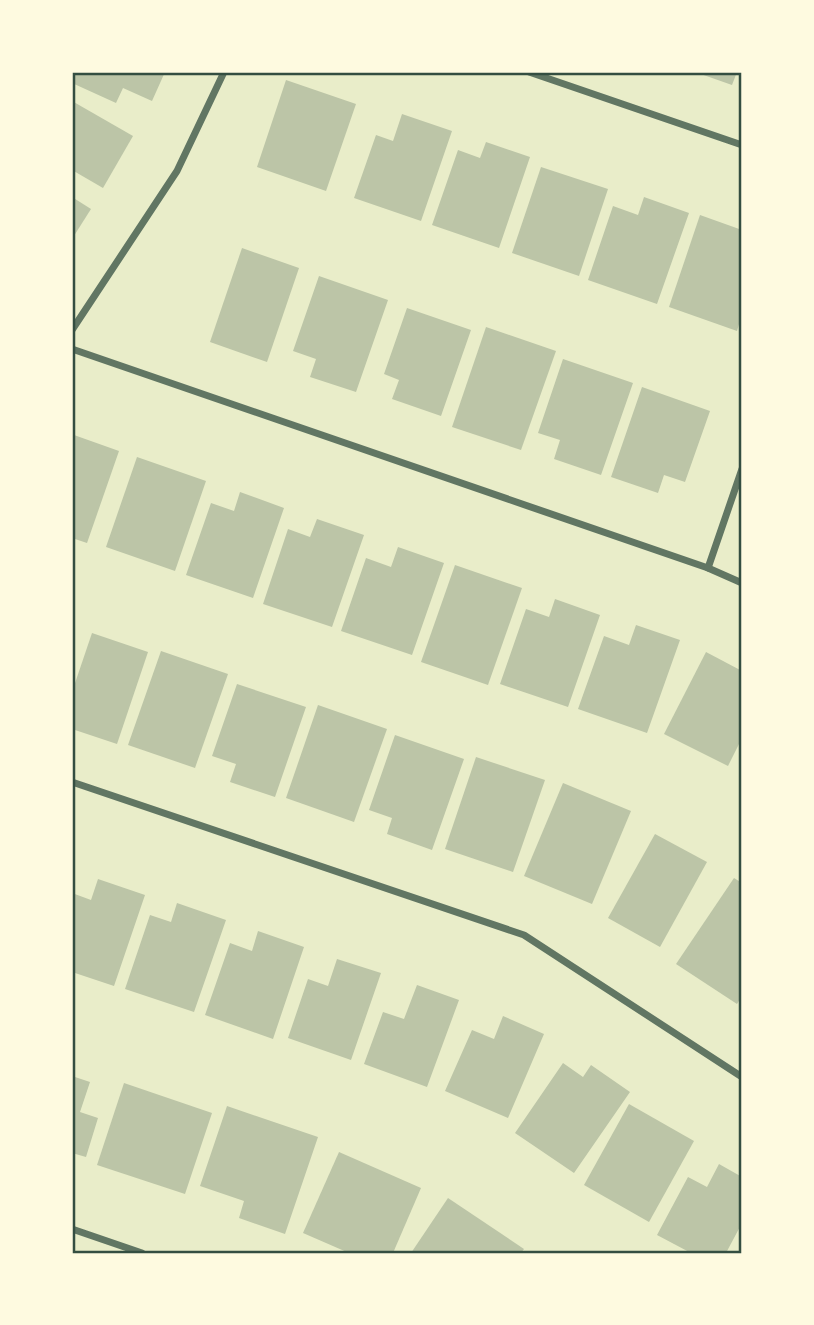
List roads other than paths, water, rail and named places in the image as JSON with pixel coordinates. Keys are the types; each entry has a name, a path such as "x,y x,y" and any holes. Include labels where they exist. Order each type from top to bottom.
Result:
{"street":[{"path":"72,330 177,171 224,72"},
{"path":"529,72 742,145"},
{"path":"72,349 708,568 742,583"},
{"path":"708,568 742,469"},
{"path":"72,782 524,935 742,1077"},
{"path":"72,1229 142,1253"}]}
